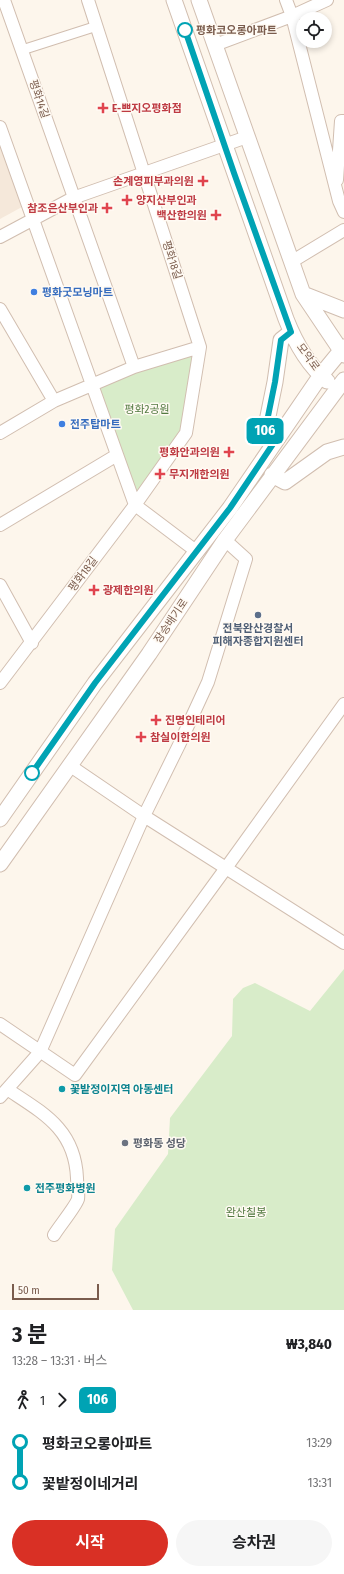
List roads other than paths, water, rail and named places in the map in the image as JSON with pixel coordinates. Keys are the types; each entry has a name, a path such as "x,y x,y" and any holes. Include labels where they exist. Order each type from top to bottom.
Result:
{"street":[{"name":"평화14길","path":"4,0 73,198"},
{"path":"88,0 143,172"},
{"name":"모악로","path":"174,0 291,332 300,349 321,375 342,387"},
{"path":"199,0 302,294 343,351"},
{"path":"286,0 292,16 337,191 344,212"},
{"path":"215,45 292,16 327,0"},
{"path":"22,50 96,26"},
{"path":"337,191 341,121 344,121"},
{"path":"0,127 135,506 196,551"},
{"path":"0,237 73,198 143,172 246,137"},
{"name":"평화18길","path":"0,683 135,506 186,433 200,348 143,172"},
{"path":"73,198 134,367"},
{"path":"291,262 344,230"},
{"path":"302,294 344,310"},
{"path":"0,309 54,401"},
{"path":"275,441 265,431 275,382 281,340 291,332"},
{"path":"0,433 54,401 134,367 200,348"},
{"name":"장승배기로","path":"0,819 95,683 230,508 321,375 343,351"},
{"name":"장승배기로","path":"0,864 149,654 225,540 272,475 342,387"},
{"path":"272,475 285,482 327,452 344,447"},
{"path":"0,525 118,455"},
{"path":"54,1235 78,1200 76,1165 72,1150 60,1128 38,1110 4,1093 40,1052 144,816 179,746 208,682 246,559 225,540"},
{"path":"0,586 32,643"},
{"path":"0,1024 75,1075 344,704"},
{"path":"69,766 144,816 344,943"}],"place":[{"name":"평화코오롱아파트","path":"185,30"},
{"name":"E-쁘지오평화점","path":"103,108"},
{"name":"손계영피부과의원","path":"203,181"},
{"name":"양지산부인과","path":"127,200"},
{"name":"참조은산부인과","path":"107,208"},
{"name":"백산한의원","path":"216,215"},
{"name":"평화굿모닝마트","path":"34,292"},
{"name":"전주탑마트","path":"62,424"},
{"name":"평화안과의원","path":"229,452"},
{"name":"무지개한의원","path":"160,474"},
{"name":"광제한의원","path":"94,590"},
{"name":"전북완산경찰서 피해자종합지원센터","path":"258,615"},
{"name":"진명인테리어","path":"156,720"},
{"name":"참실이한의원","path":"141,737"},
{"name":"꽃밭정이지역 아동센터","path":"62,1089"},
{"name":"평화동 성당","path":"125,1143"},
{"name":"전주평화병원","path":"27,1188"}],"park label":[{"name":"평화2공원","path":"147,409"},
{"name":"완산칠봉","path":"246,1212"}]}
